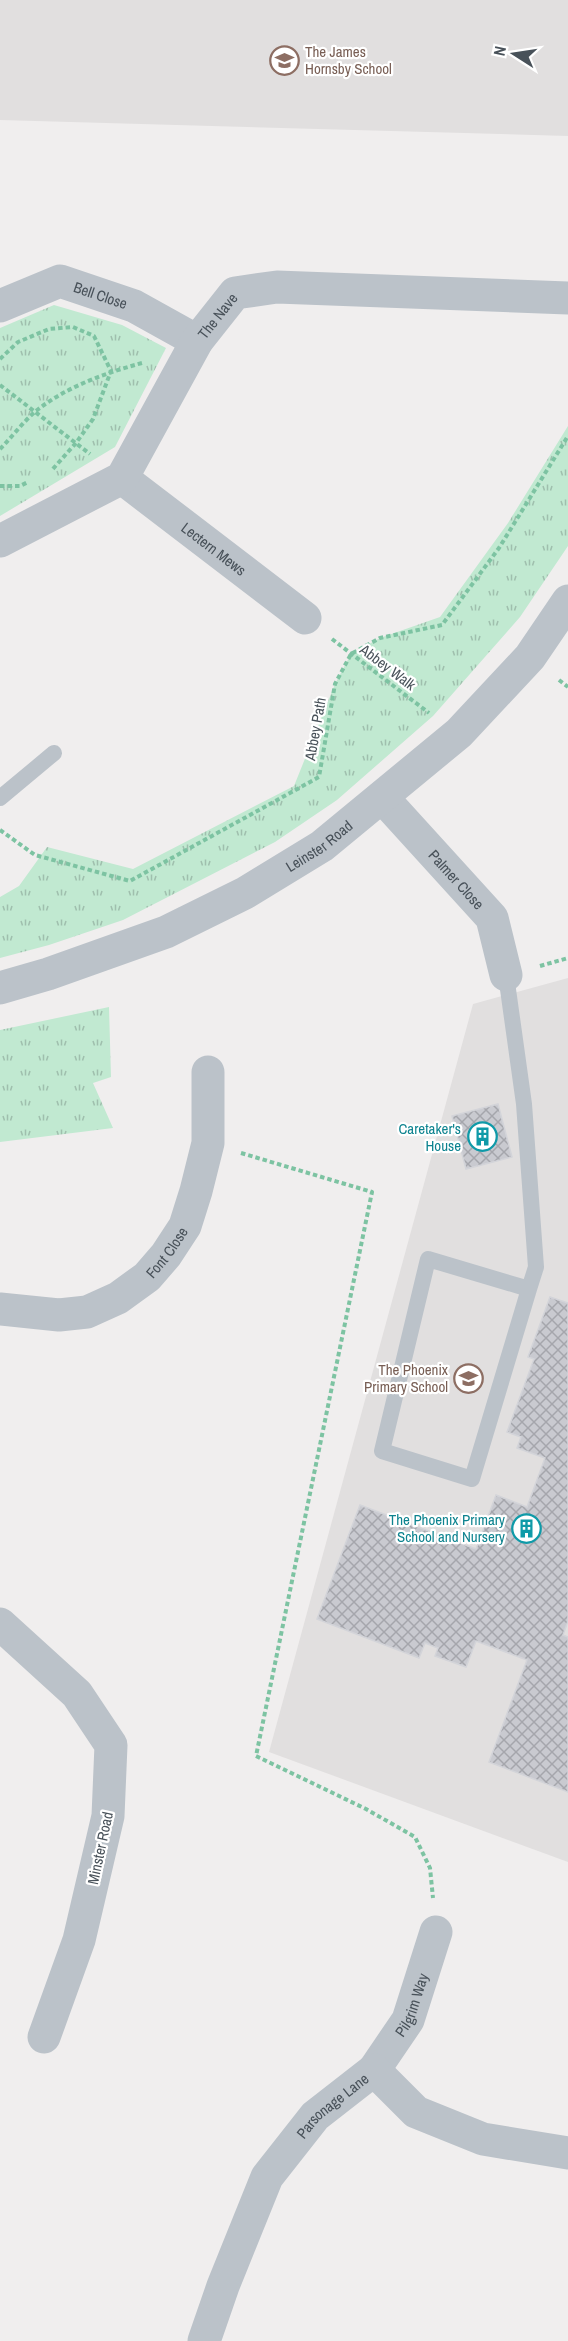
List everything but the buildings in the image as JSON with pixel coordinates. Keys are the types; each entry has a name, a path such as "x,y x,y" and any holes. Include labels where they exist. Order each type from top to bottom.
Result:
{"street":[{"name":"Bell Close","path":"0,306 60,281 134,306 190,337"},
{"name":"The Nave","path":"122,478 190,337 235,293 277,287 568,298"},
{"path":"0,541 122,478"},
{"name":"Lectern Mews","path":"122,478 305,618"},
{"name":"Leinster Road","path":"0,988 48,974 166,932 245,893 322,846 459,733 530,657 568,601"},
{"name":"Palmer Close","path":"382,797 492,918 506,975"},
{"name":"Font Close","path":"0,1310 59,1315 87,1312 118,1298 147,1277 166,1255 185,1226 208,1143 208,1072"},
{"name":"Minster Road","path":"0,1624 77,1694 111,1745 108,1816 80,1940 44,2037"},
{"name":"Pilgrim Way","path":"374,2070 408,2020 436,1932"},
{"name":"Parsonage Lane","path":"204,2341 223,2286 267,2177 315,2116 374,2070 416,2112 483,2139 568,2152"}],"lane":[{"path":"0,798 54,753"},
{"path":"506,975 524,1104 536,1266 472,1479 382,1451 428,1259 529,1289"}],"path":[{"path":"0,359 18,342 49,329 73,327 94,336 111,371 93,419 54,469 45,473"},
{"path":"0,449 35,412 69,390 111,371 147,361 190,337"},
{"path":"0,384 122,478"},
{"path":"351,654 380,638 442,625 499,548 568,436"},
{"path":"0,486 20,486 37,478"},
{"name":"Abbey Walk","path":"305,618 459,733"},
{"name":"Abbey Path","path":"0,830 35,855 130,881 319,777 335,684 351,654"},
{"path":"208,1143 372,1192 256,1756 366,1809 415,1837 430,1868 436,1932"}],"shaded area":[{"name":"The James Hornsby School","path":"0,0 568,0 568,136 0,120"},
{"name":"The Phoenix Primary School","path":"568,978 568,1862 269,1752 473,1004"}],"green space":[{"path":"54,305 122,325 166,348 115,447 0,516 0,328"},
{"path":"568,426 568,546 520,617 433,716 337,800 275,842 123,920 49,945 0,958 0,897 19,886 47,847 133,869 294,786 335,684 351,654 380,638 440,617 508,523"},
{"path":"109,1007 111,1077 93,1083 113,1128 0,1142 0,1030"}],"place":[{"name":"The James Hornsby School","path":"284,60"},
{"name":"Caretaker's House","path":"482,1137"},
{"name":"The Phoenix Primary School","path":"469,1378"},
{"name":"The Phoenix Primary School and Nursery","path":"526,1528"}]}
